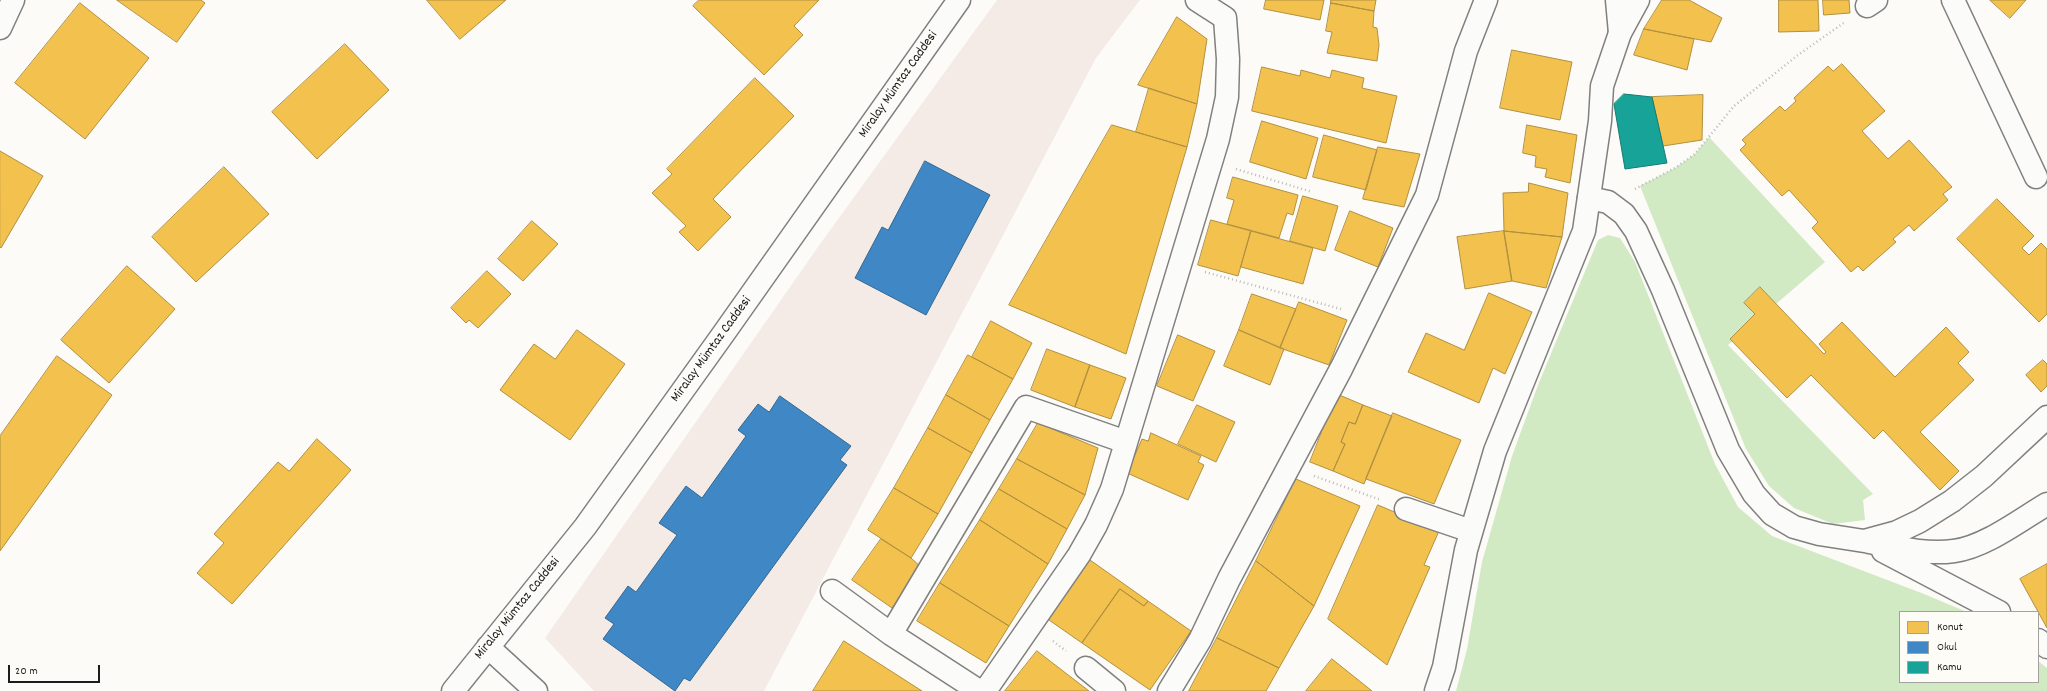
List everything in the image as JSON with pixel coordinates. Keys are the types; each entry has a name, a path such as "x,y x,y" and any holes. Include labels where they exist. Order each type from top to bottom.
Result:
{"street":[{"path":"0,28 13,0"},
{"name":"Miralay Mümtaz Caddesi","path":"454,691 589,520 724,333 959,0"},
{"path":"985,691 1079,555 1096,525 1112,489 1151,356 1211,162 1227,97 1228,59 1226,9 1197,0"},
{"path":"1169,691 1200,640 1229,579 1341,369 1427,195 1466,51 1486,0"},
{"path":"1617,0 1620,33"},
{"path":"1436,691 1444,667 1466,550 1495,452 1584,231 1599,200 1602,86 1620,33 1638,0"},
{"path":"1953,0 2036,177"},
{"path":"1599,200 1624,214 1636,231 1666,298 1728,450 1754,494 1772,514 1794,527 1819,534 1931,552 1955,551 1983,542 2047,504"},
{"path":"891,634 1026,407 1126,442"},
{"path":"1864,541 1902,529 1920,521 1952,501 1984,476 2047,417"},
{"path":"1406,509 1471,531"},
{"path":"1864,541 1996,611"},
{"path":"832,591 891,634 978,691"},
{"path":"2039,641 2047,647"},
{"path":"488,646 536,691"},
{"path":"1086,668 1114,691"}],"path":[{"path":"1599,200 1675,168 1695,154 1734,106 1798,55 1871,3"},
{"path":"1211,162 1312,192"},
{"path":"1180,264 1348,311"},
{"path":"1289,467 1406,509"},
{"path":"1032,623 1086,668"}],"shaded area":[{"path":"997,0 1140,0 1096,58 764,691 594,691 545,638 820,244"}],"green space":[{"path":"1709,137 1825,262 1728,345 1873,494 1863,500 1865,520 1833,524 1794,508 1769,486 1746,449 1640,186 1675,168 1695,154"},
{"path":"1608,235 1620,238 1635,262 1715,464 1738,507 1772,536 1965,611 1899,611 1899,683 2039,683 2039,662 2047,668 2047,691 1456,691 1467,649 1482,562 1512,456 1538,385 1598,240"}],"building: Konut":[{"path":"117,0 201,0 205,3 177,42"},
{"path":"427,0 506,0 460,39"},
{"path":"699,0 819,0 794,26 803,35 764,75 693,6"},
{"path":"1266,0 1324,0 1320,20 1264,9"},
{"path":"1331,0 1376,0 1374,11 1331,3"},
{"path":"1662,0 1689,0 1722,18 1711,42 1644,29"},
{"path":"1779,0 1818,0 1819,31 1779,32"},
{"path":"1823,0 1849,0 1850,13 1824,15"},
{"path":"1990,0 2026,0 2010,18"},
{"path":"80,3 149,58 85,139 15,83"},
{"path":"1331,3 1374,11 1373,27 1377,28 1379,45 1377,61 1327,53 1332,32 1326,31"},
{"path":"1177,17 1207,39 1197,104 1138,85"},
{"path":"1644,29 1694,39 1687,70 1634,55"},
{"path":"345,44 389,90 317,159 272,112"},
{"path":"1512,50 1572,62 1560,120 1500,108"},
{"path":"1842,64 1885,111 1862,131 1888,159 1909,140 1952,187 1943,194 1948,200 1914,231 1909,225 1893,239 1896,242 1863,271 1858,266 1851,272 1812,228 1818,222 1789,190 1782,196 1740,150 1746,144 1742,140 1780,106 1785,111 1796,101 1794,98 1828,66 1833,71"},
{"path":"1262,67 1300,76 1301,70 1330,78 1332,70 1364,78 1362,88 1397,96 1386,143 1252,111"},
{"path":"755,78 794,116 713,199 731,217 698,251 679,232 686,226 652,193 672,174 667,169"},
{"path":"1149,88 1197,104 1187,147 1136,132"},
{"path":"1703,95 1702,140 1663,146 1652,97"},
{"path":"1262,121 1318,138 1306,179 1250,162"},
{"path":"1112,125 1187,147 1126,354 1009,305"},
{"path":"1527,125 1577,135 1570,183 1545,177 1547,169 1535,167 1536,156 1523,153"},
{"path":"1324,135 1377,150 1366,190 1313,177"},
{"path":"1378,147 1420,154 1404,207 1363,199"},
{"path":"0,151 43,176 1,248 0,247"},
{"path":"224,167 269,214 196,282 152,237"},
{"path":"1233,177 1298,195 1293,215 1287,213 1279,238 1227,224 1234,200 1227,198"},
{"path":"1529,183 1568,193 1562,237 1504,231 1503,193 1528,192"},
{"path":"1303,196 1338,206 1325,251 1290,241"},
{"path":"1997,199 2034,236 2022,248 2029,255 2041,243 2047,249 2047,314 2039,322 1957,239"},
{"path":"1350,211 1393,228 1378,267 1335,250"},
{"path":"1211,220 1251,231 1238,276 1198,265"},
{"path":"532,221 558,244 523,281 498,259"},
{"path":"1251,231 1313,248 1303,284 1241,267"},
{"path":"1504,231 1562,237 1546,288 1512,281"},
{"path":"1504,231 1512,281 1465,289 1457,237"},
{"path":"127,266 175,309 109,383 61,340"},
{"path":"487,271 511,294 478,328 469,320 466,323 451,308"},
{"path":"1760,287 1824,354 1826,352 1819,344 1842,322 1895,377 1946,327 1969,352 1958,363 1974,380 1920,432 1959,471 1940,490 1883,430 1874,439 1811,375 1787,398 1730,339 1755,314 1744,303"},
{"path":"1489,293 1532,312 1505,374 1493,368 1479,403 1408,372 1426,333 1464,350"},
{"path":"1252,294 1296,309 1280,348 1239,330"},
{"path":"1299,302 1347,320 1329,365 1280,348"},
{"path":"991,321 1032,343 1013,379 972,357"},
{"path":"577,330 625,364 570,440 500,390 534,344 555,359"},
{"path":"1239,330 1284,349 1270,385 1224,366"},
{"path":"1178,335 1215,351 1193,401 1157,386"},
{"path":"1047,349 1090,365 1075,407 1031,390"},
{"path":"968,355 1013,379 990,420 946,395"},
{"path":"57,356 112,395 0,551 0,436"},
{"path":"2043,360 2047,364 2047,386 2041,392 2026,375"},
{"path":"1090,365 1126,378 1111,419 1075,407"},
{"path":"1337,394 1363,405 1355,424 1349,422 1341,442 1345,444 1333,471 1310,462"},
{"path":"946,395 990,420 972,453 928,428"},
{"path":"1197,405 1235,422 1216,462 1178,444"},
{"path":"1363,405 1392,416 1364,484 1333,471 1345,444 1341,442 1349,422 1355,424"},
{"path":"1393,413 1461,440 1434,504 1366,479"},
{"path":"1038,423 1098,448 1085,495 1017,459"},
{"path":"928,428 972,453 938,514 894,488"},
{"path":"1151,433 1201,456 1198,462 1204,465 1188,500 1127,473 1142,439 1148,441"},
{"path":"317,439 351,470 232,604 197,573 224,543 214,534 278,462 289,471"},
{"path":"1017,459 1085,495 1067,529 999,489"},
{"path":"1296,479 1360,506 1314,606 1256,561"},
{"path":"894,488 938,514 911,558 868,530"},
{"path":"999,489 1067,529 1048,564 980,520"},
{"path":"1378,505 1439,531 1424,565 1430,567 1387,665 1328,619"},
{"path":"980,520 1048,564 1009,626 940,583"},
{"path":"881,539 911,558 921,567 892,608 852,580"},
{"path":"1090,560 1148,601 1144,606 1120,589 1082,643 1049,620"},
{"path":"1256,561 1314,606 1279,668 1217,638"},
{"path":"2047,564 2047,628 2039,611 2020,579"},
{"path":"940,583 1009,626 986,663 917,621"},
{"path":"1120,589 1144,606 1148,601 1191,631 1150,690 1082,643"},
{"path":"1217,638 1279,668 1266,691 1189,691"},
{"path":"844,641 922,691 813,691"},
{"path":"1037,651 1089,691 1005,691"},
{"path":"1332,659 1372,691 1306,691"}],"building: Okul":[{"path":"925,161 990,195 926,315 855,278 882,227 888,230"},
{"path":"780,396 851,446 840,460 847,465 690,681 684,678 675,691 603,639 614,624 605,618 628,586 636,592 677,535 659,523 686,486 702,498 746,436 738,430 758,404 769,412"}],"building: Kamu":[{"path":"1624,94 1652,97 1667,163 1625,169 1614,104"}]}
